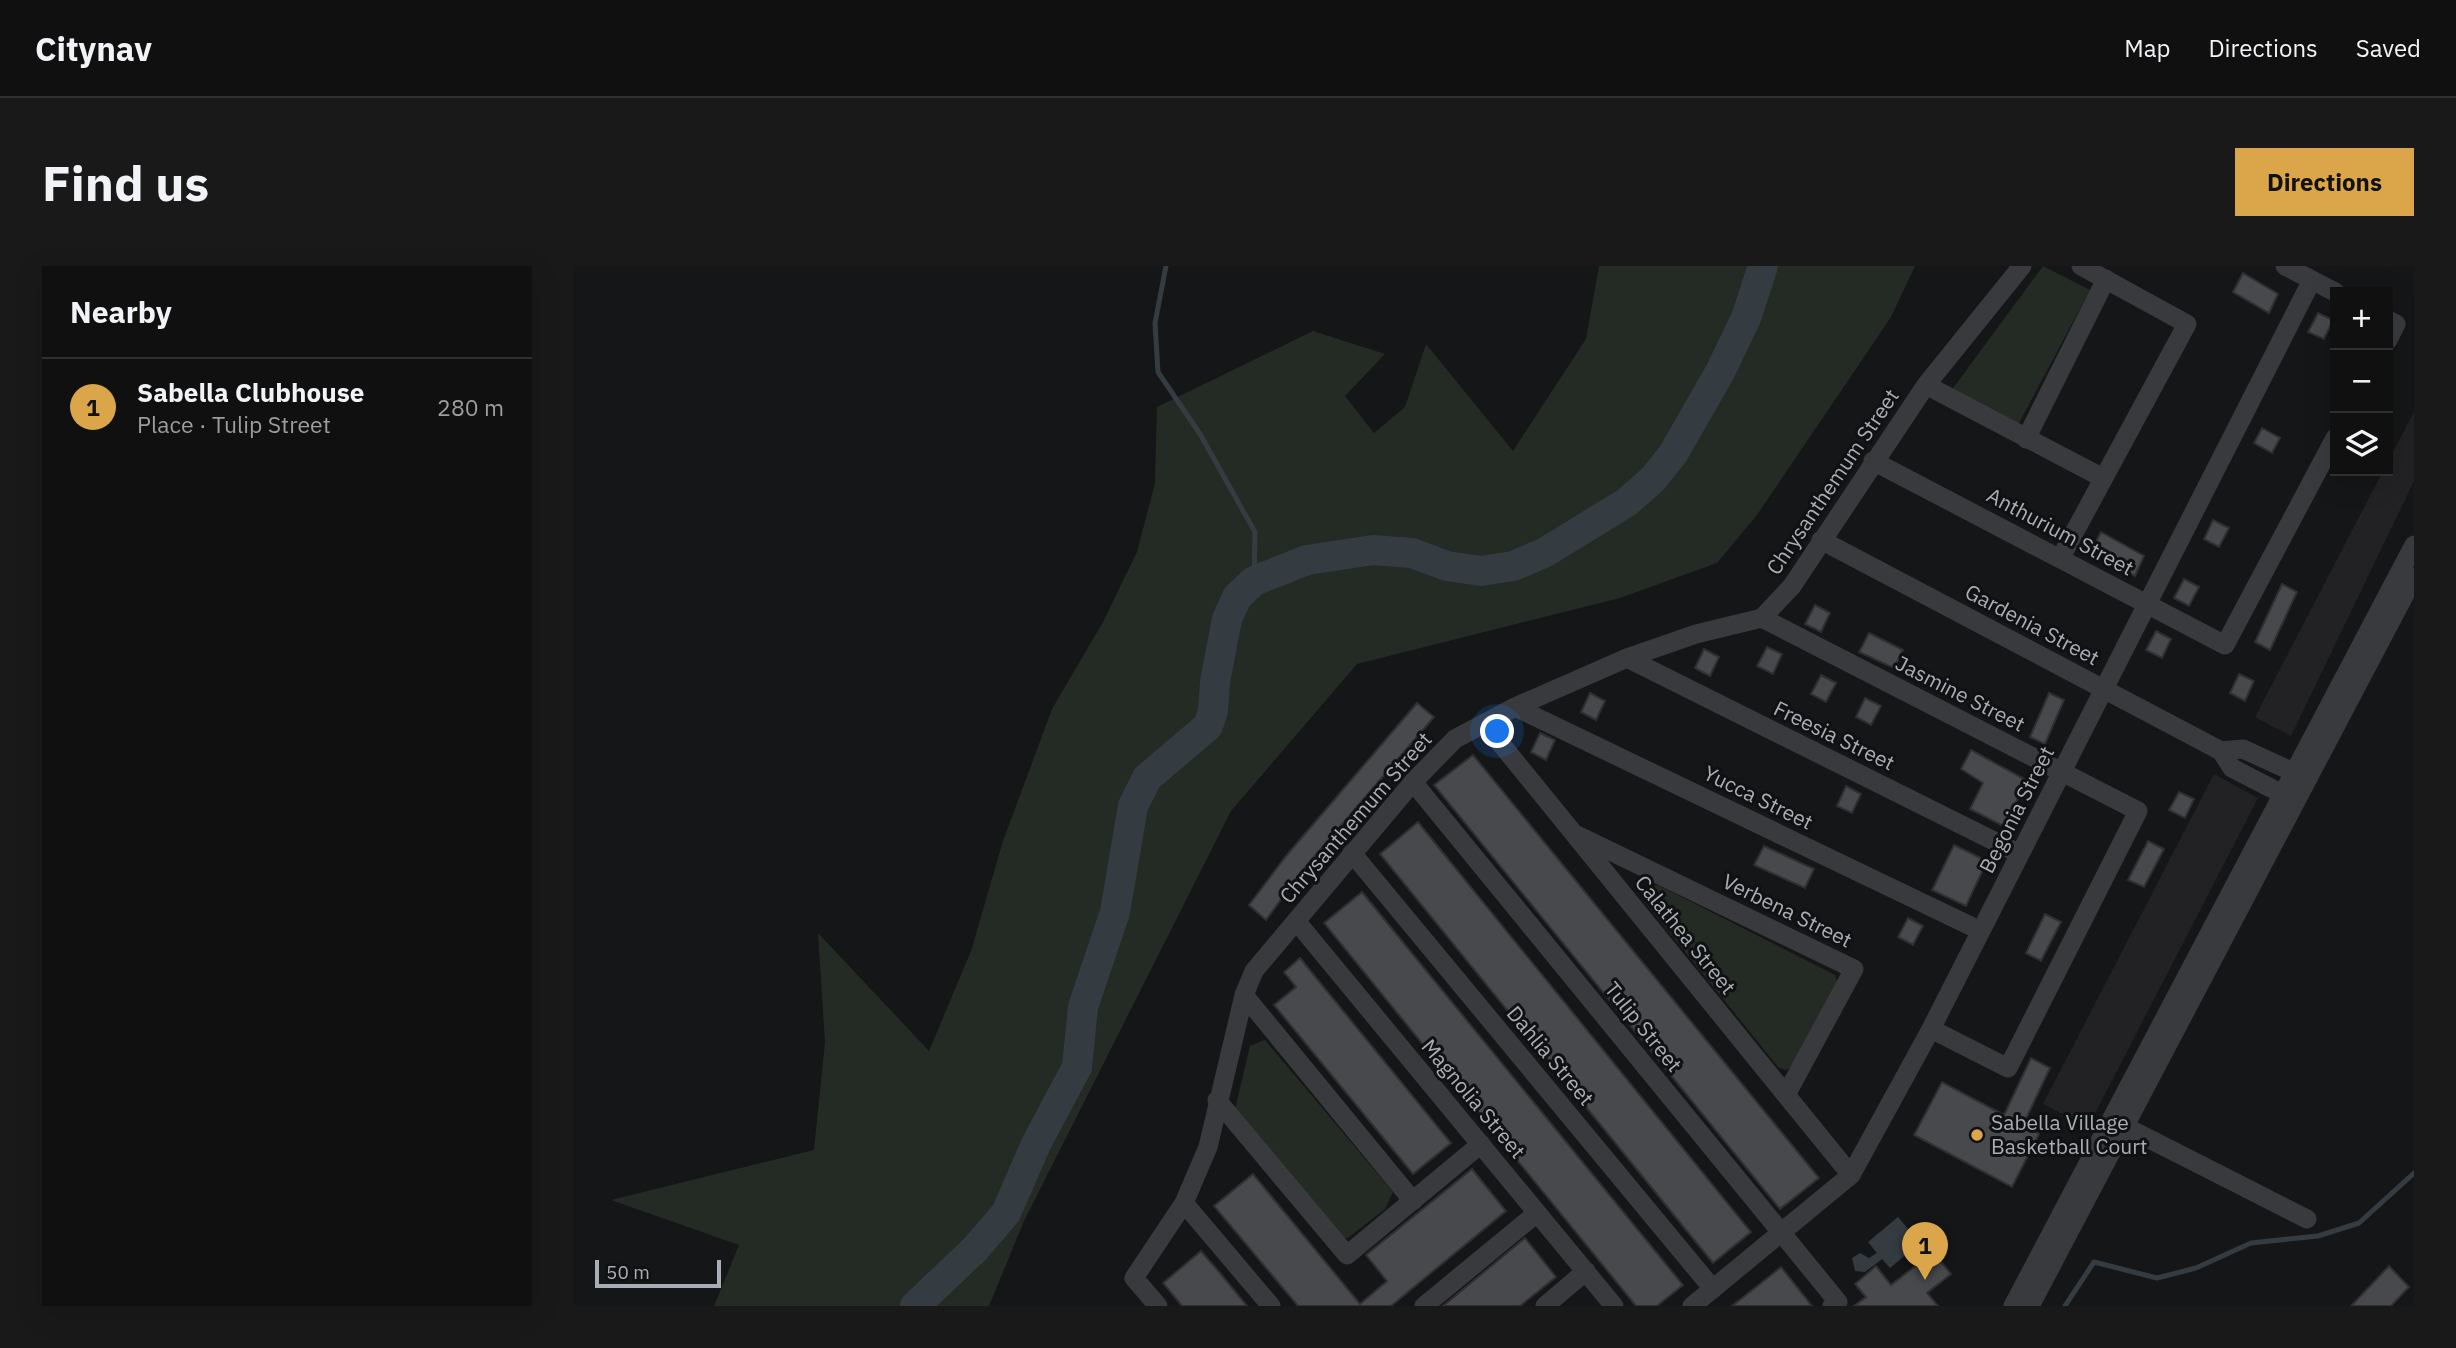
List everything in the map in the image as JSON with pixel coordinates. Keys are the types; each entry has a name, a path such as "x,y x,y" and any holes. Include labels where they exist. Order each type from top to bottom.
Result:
{"street":[{"name":"Chrysanthemum Street","path":"1150,1303 1134,1278 1184,1203 1208,1147 1244,995 1255,971 1352,853 1413,782 1455,739 1515,707 1627,658 1696,634 1762,618 1792,586 1926,385 2022,266"},
{"path":"2061,557 2187,324 2081,266"},
{"path":"2285,266 2330,289"},
{"path":"2026,439 2106,279"},
{"name":"Begonia Street","path":"1692,1306 1851,1175 1931,1029 2312,280"},
{"path":"1926,385 2104,478"},
{"name":"Anthurium Street","path":"1873,461 2225,645 2330,447"},
{"name":"Gardenia Street","path":"1821,540 2221,751 2232,768 2290,798"},
{"path":"2030,1306 2119,1123 2290,798 2414,545"},
{"path":"2301,776 2414,577"},
{"name":"Jasmine Street","path":"1762,618 2138,811 2008,1068 1931,1029"},
{"name":"Freesia Street","path":"1627,658 2020,854"},
{"name":"Yucca Street","path":"1515,707 1981,931"},
{"name":"Calathea Street","path":"1483,723 1851,1175"},
{"name":"Gardenia Street","path":"2221,751 2243,749 2301,776"},
{"name":"Tulip Street","path":"1413,782 1782,1232 1835,1304"},
{"name":"Verbena Street","path":"1572,832 1854,969 1786,1095"},
{"name":"Dahlia Street","path":"1352,853 1713,1289"},
{"name":"Magnolia Street","path":"1297,922 1614,1306"},
{"path":"1244,995 1413,1201"},
{"path":"1217,1100 1347,1255 1481,1144"},
{"path":"2119,1123 2307,1219"},
{"path":"2013,1306 2119,1123"},
{"path":"1184,1203 1271,1306"},
{"path":"1424,1306 1537,1213"},
{"path":"1545,1306 1586,1271"}],"shaded area":[{"path":"1599,266 1915,266 1891,317 1757,515 1717,563 1620,598 1357,664 1231,811 1024,1221 989,1306 714,1306 739,1245 611,1200 814,1150 825,1042 818,933 929,1051 971,951 1003,841 1052,709 1103,622 1137,552 1155,483 1157,407 1313,331 1385,354 1345,396 1374,433 1405,407 1426,344 1513,451 1586,339"},
{"path":"2043,266 2090,290 2017,427 1951,391"},
{"path":"2414,412 2414,481 2291,736 2255,717 2380,476 2393,476 2393,452"},
{"path":"2214,774 2258,798 2088,1127 2043,1104"},
{"path":"1658,885 1835,975 1837,981 1792,1067 1785,1070 1778,1067 1645,902 1649,887"},
{"path":"1265,1040 1393,1192 1385,1209 1348,1238 1342,1238 1235,1109 1250,1046"},
{"path":"1898,1217 1920,1243 1890,1268 1882,1259 1865,1272 1855,1271 1852,1258 1860,1253 1869,1258 1877,1253 1868,1242"}],"building":[{"path":"2243,273 2278,294 2269,313 2233,292"},
{"path":"2318,313 2330,319 2330,326 2324,339 2308,332"},
{"path":"2262,428 2280,438 2272,453 2254,443"},
{"path":"2213,520 2229,528 2219,547 2204,539"},
{"path":"2101,532 2144,556 2135,576 2091,551"},
{"path":"2184,579 2199,587 2189,606 2174,598"},
{"path":"2282,584 2297,592 2270,650 2255,642"},
{"path":"1815,605 1830,613 1821,632 1805,624"},
{"path":"2156,631 2171,639 2162,658 2146,650"},
{"path":"1869,633 1903,650 1894,668 1859,652"},
{"path":"1767,647 1782,654 1773,674 1757,666"},
{"path":"1704,649 1719,657 1710,676 1695,668"},
{"path":"2239,674 2254,681 2245,701 2230,693"},
{"path":"1821,675 1836,683 1826,702 1811,694"},
{"path":"1590,693 1605,701 1596,720 1581,712"},
{"path":"2049,693 2064,700 2045,744 2030,737"},
{"path":"1865,698 1881,706 1871,725 1856,717"},
{"path":"1417,703 1434,717 1301,872 1266,920 1249,905 1286,856"},
{"path":"1540,733 1555,740 1546,760 1531,752"},
{"path":"1971,750 2026,780 2005,827 1970,809 1983,783 1961,769"},
{"path":"1473,755 1819,1178 1780,1209 1434,785"},
{"path":"1846,786 1861,794 1852,813 1837,806"},
{"path":"2179,792 2194,799 2185,818 2169,810"},
{"path":"1418,822 1751,1232 1713,1263 1380,854"},
{"path":"2148,841 2164,849 2144,887 2128,880"},
{"path":"1954,845 1987,861 1966,906 1932,890"},
{"path":"1764,846 1814,869 1805,888 1754,865"},
{"path":"1362,892 1683,1285 1657,1306 1636,1306 1324,923"},
{"path":"2045,914 2061,922 2041,961 2026,953"},
{"path":"1908,918 1923,926 1913,945 1898,937"},
{"path":"1300,958 1451,1143 1413,1174 1274,1005 1296,987 1284,972"},
{"name":"Sabella Village Basketball Court","path":"2031,1058 2050,1068 2023,1125 2039,1134 2012,1187 1914,1135 1942,1082 2004,1115"},
{"path":"1472,1169 1506,1211 1391,1306 1298,1306 1214,1206 1253,1174 1360,1304 1387,1281 1366,1255"},
{"path":"1525,1238 1556,1277 1520,1306 1443,1306"},
{"path":"1201,1251 1247,1306 1182,1306 1163,1283"},
{"path":"1933,1252 1951,1274 1927,1293 1938,1306 1854,1306 1866,1297 1855,1284 1876,1266 1891,1285"},
{"path":"2389,1266 2409,1287 2391,1306 2351,1306"},
{"path":"1781,1267 1812,1306 1732,1306 1765,1280"}],"waterway":[{"path":"1166,266 1155,323 1158,372 1200,434 1255,532 1254,581"},
{"path":"915,1306 975,1249 1006,1213 1036,1144 1077,1067 1083,1007 1115,912 1133,806 1147,778 1208,726 1213,711 1215,682 1227,619 1237,597 1254,581 1307,560 1373,550 1412,553 1447,566 1481,571 1513,566 1544,553 1627,502 1653,479 1673,454 1720,372 1746,318 1763,266"},
{"path":"2065,1306 2094,1262 2157,1278 2196,1268 2251,1243 2318,1236 2359,1223 2414,1173"}],"place":[{"name":"Sabella Village Basketball Court","path":"1977,1135"},
{"name":"Sabella Clubhouse","path":"1925,1280"}]}
